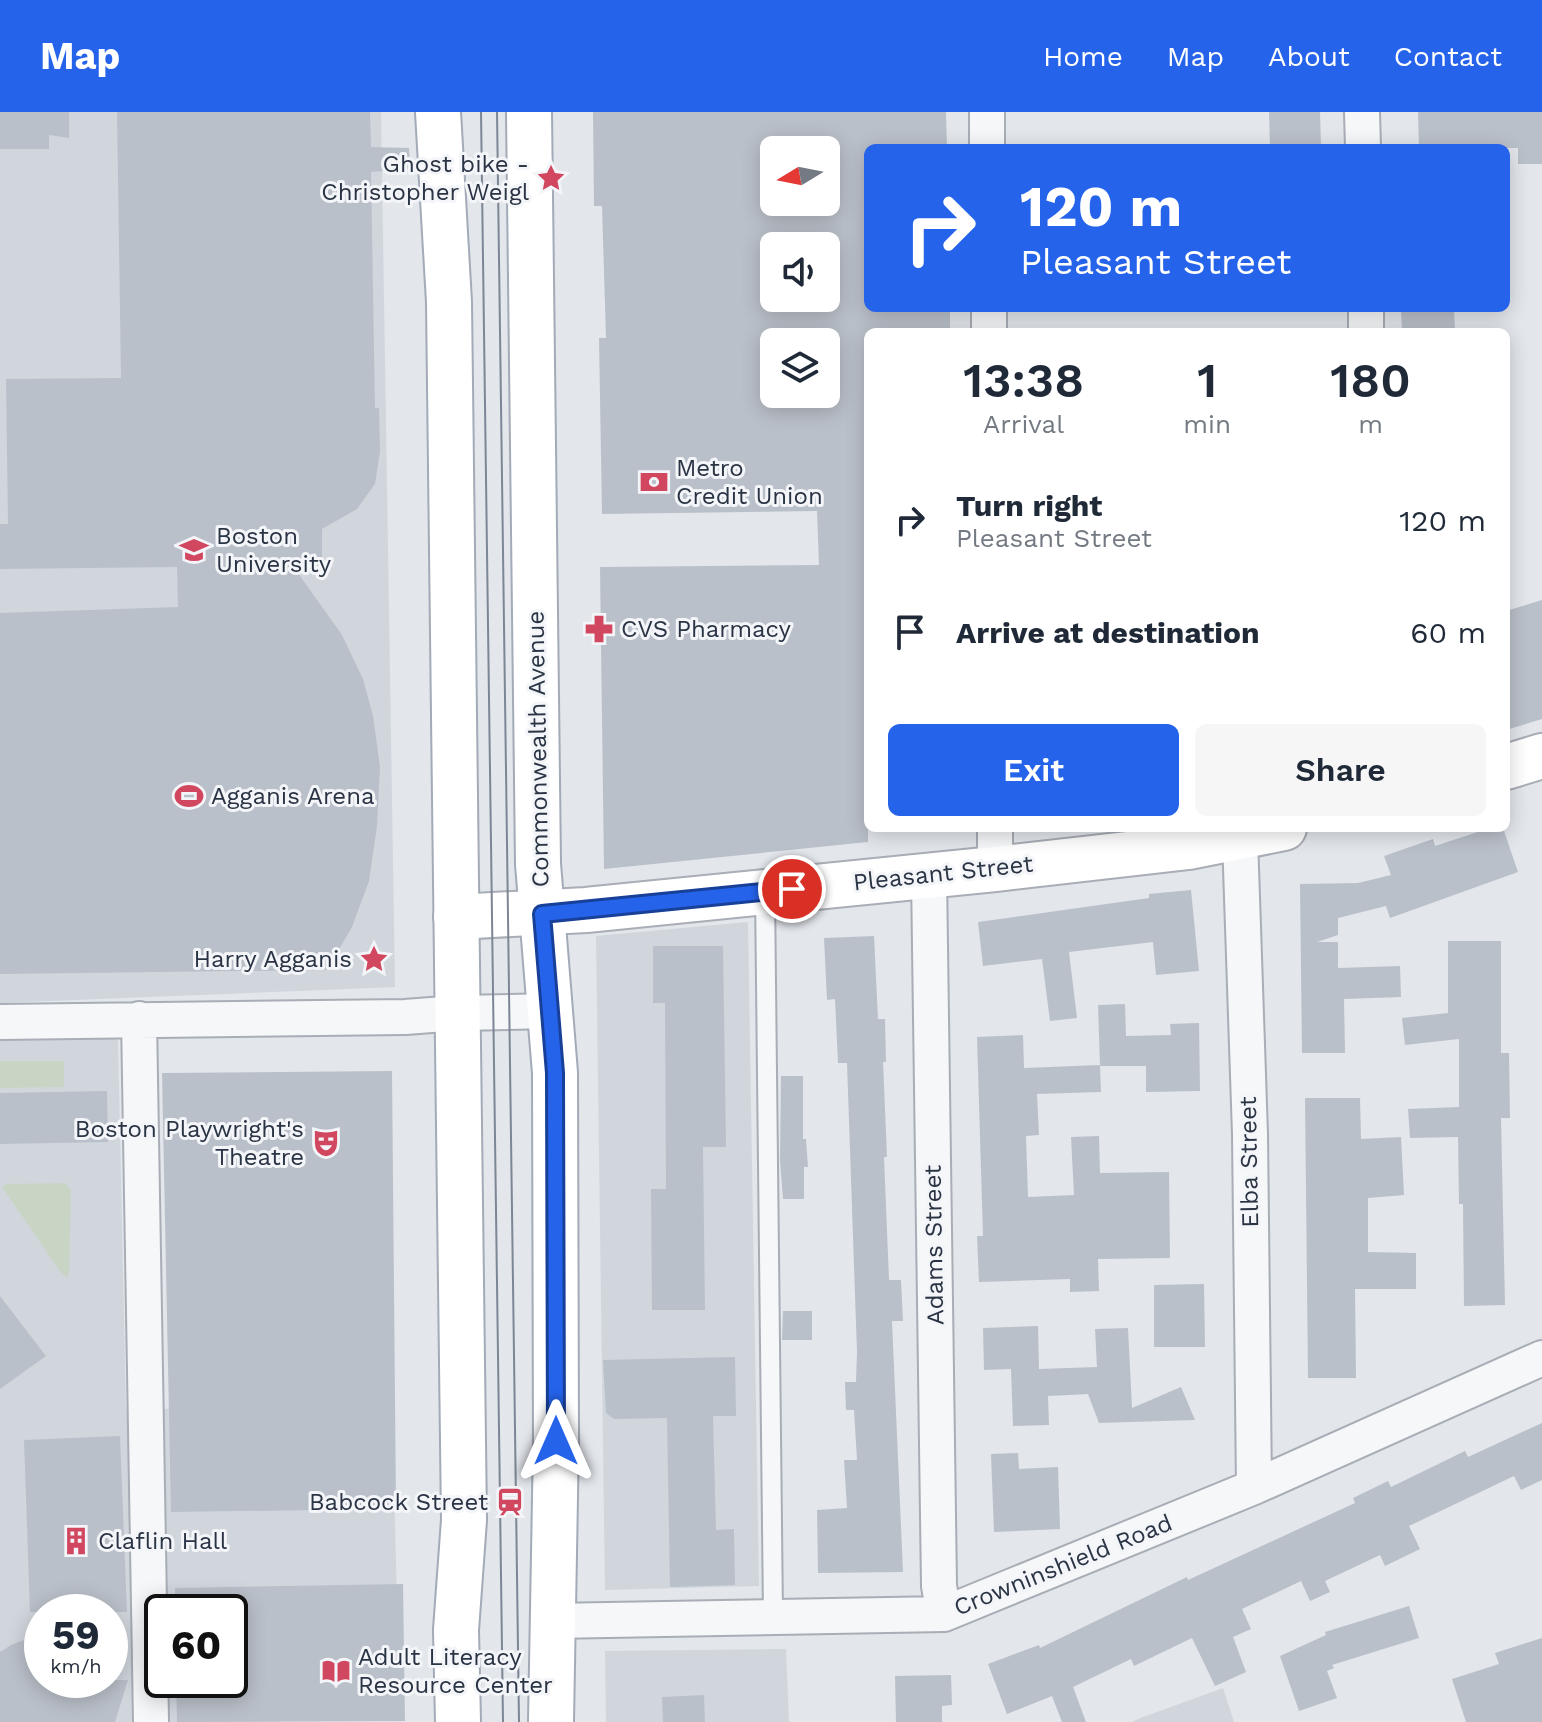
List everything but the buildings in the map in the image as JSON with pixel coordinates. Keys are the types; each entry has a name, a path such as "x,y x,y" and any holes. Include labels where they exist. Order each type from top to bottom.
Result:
{"main road":[{"path":"438,112 449,302 458,1013 464,1520 456,1630 458,1722"},
{"name":"Commonwealth Avenue","path":"529,112 538,864 555,1073 557,1302 551,1722"},
{"path":"1510,766 1542,756"},
{"name":"Pleasant Street","path":"456,917 542,914 929,875 995,848 1189,847 1266,832"}],"street":[{"path":"987,112 987,144"},
{"path":"1362,112 1363,144"},
{"name":"Elba Street","path":"1240,838 1250,1134 1254,1487"},
{"name":"Adams Street","path":"929,875 939,1570 944,1614"},
{"path":"0,1022 405,1017 551,1011"},
{"path":"139,1019 151,1722"},
{"name":"Crowninshield Road","path":"551,1621 944,1614 1254,1487 1542,1358"}],"lane":[{"path":"765,892 773,1616"}],"shaded area":[{"name":"Boston University","path":"0,112 381,112 395,987 0,1003"},
{"path":"748,922 759,1586 605,1590 596,936"},
{"path":"118,1038 126,1409 392,1408 400,1718 251,1722 0,1722 0,1041"},
{"path":"786,1649 789,1722 606,1722 605,1651"},
{"path":"1223,1688 1234,1722 1132,1722 1138,1719"}],"green space":[{"path":"0,1061 64,1061 64,1087 0,1088"},
{"path":"65,1183 71,1190 67,1277 2,1187 5,1184"}],"tram line":[{"path":"481,112 503,1722"},
{"path":"497,112 519,1722"}],"place":[{"name":"Ghost bike - Christopher Weigl","path":"551,178"},
{"name":"Metro Credit Union","path":"654,482"},
{"name":"Boston University","path":"194,550"},
{"name":"CVS Pharmacy","path":"599,629"},
{"name":"Agganis Arena","path":"189,796"},
{"name":"Harry Agganis","path":"374,959"},
{"name":"Boston Playwright's Theatre","path":"326,1143"},
{"name":"Babcock Street","path":"510,1502"},
{"name":"Claflin Hall","path":"76,1541"},
{"name":"Adult Literacy Resource Center","path":"336,1671"}],"route":[{"path":"556,1441 555,1073 542,914 792,889"}]}
